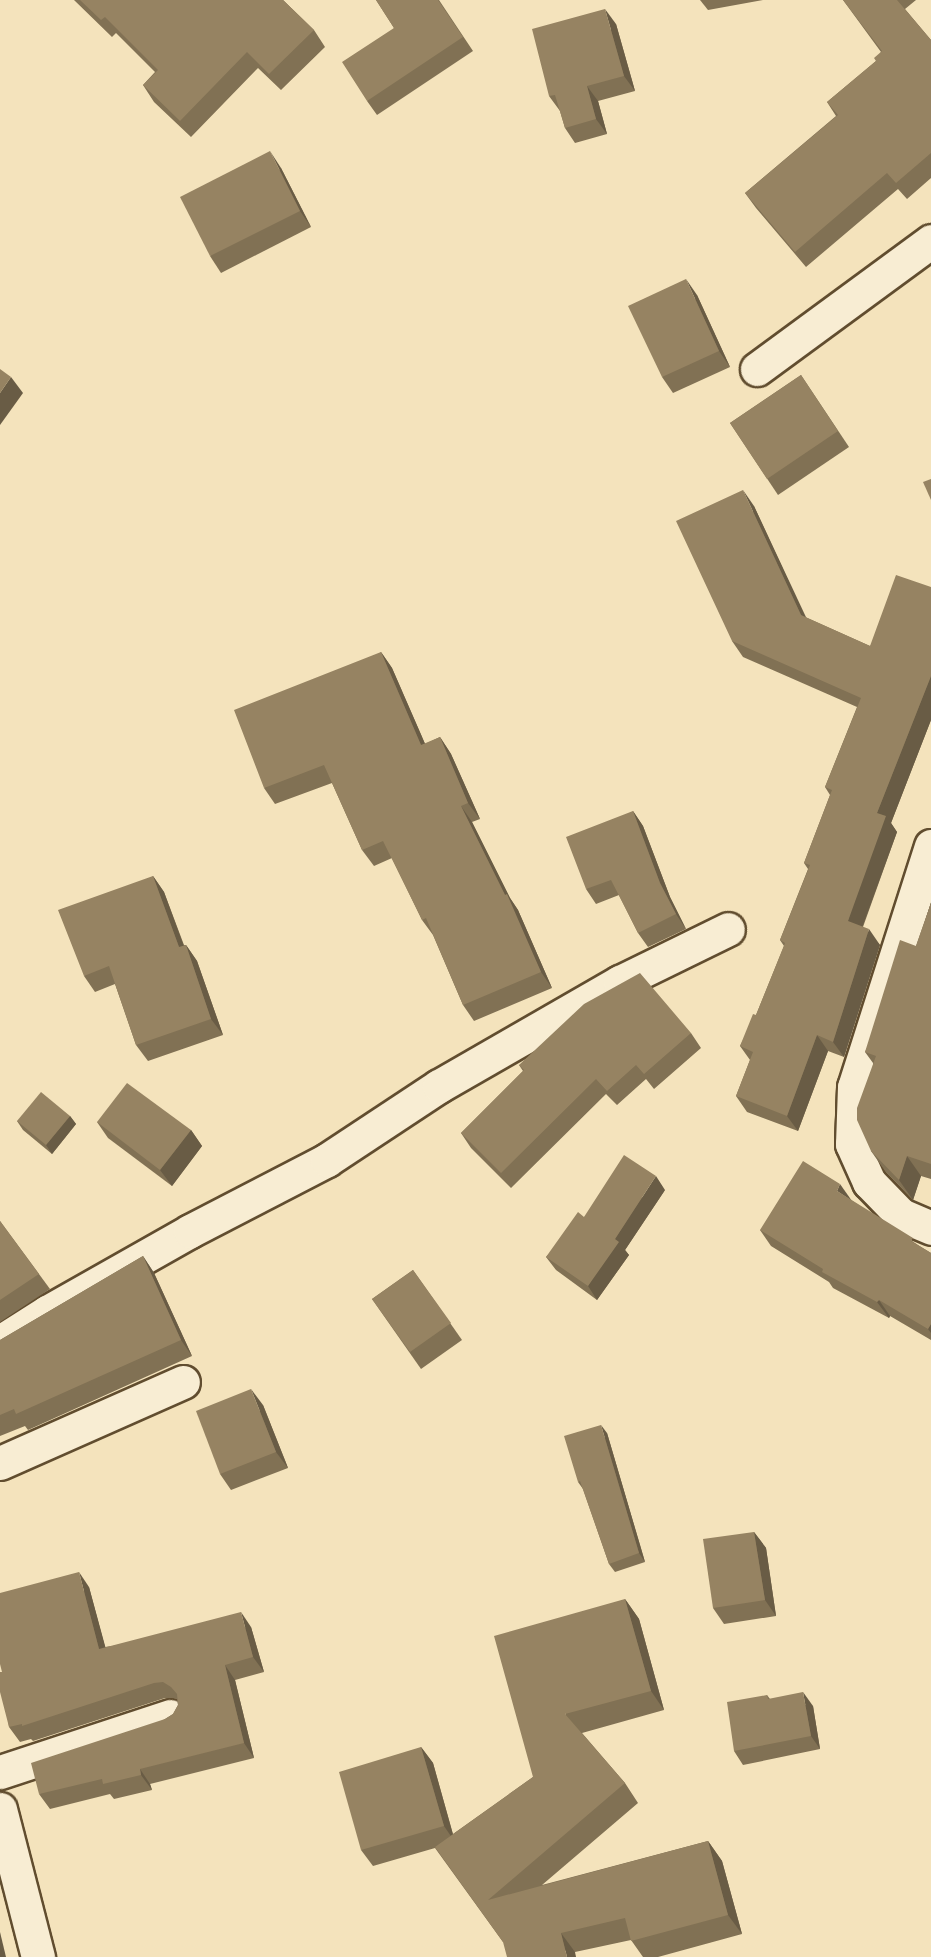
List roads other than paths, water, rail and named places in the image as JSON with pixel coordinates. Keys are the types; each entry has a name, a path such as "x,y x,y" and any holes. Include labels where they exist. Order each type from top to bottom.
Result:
{"street":[{"path":"757,369 931,241"},
{"path":"931,846 854,1087 852,1144 868,1182 901,1215 931,1228"},
{"path":"0,1342 47,1312 190,1231 327,1160 439,1086 620,982 728,929"},
{"path":"0,1463 183,1382"},
{"path":"0,1772 170,1716"},
{"path":"0,1809 38,1957"}]}
